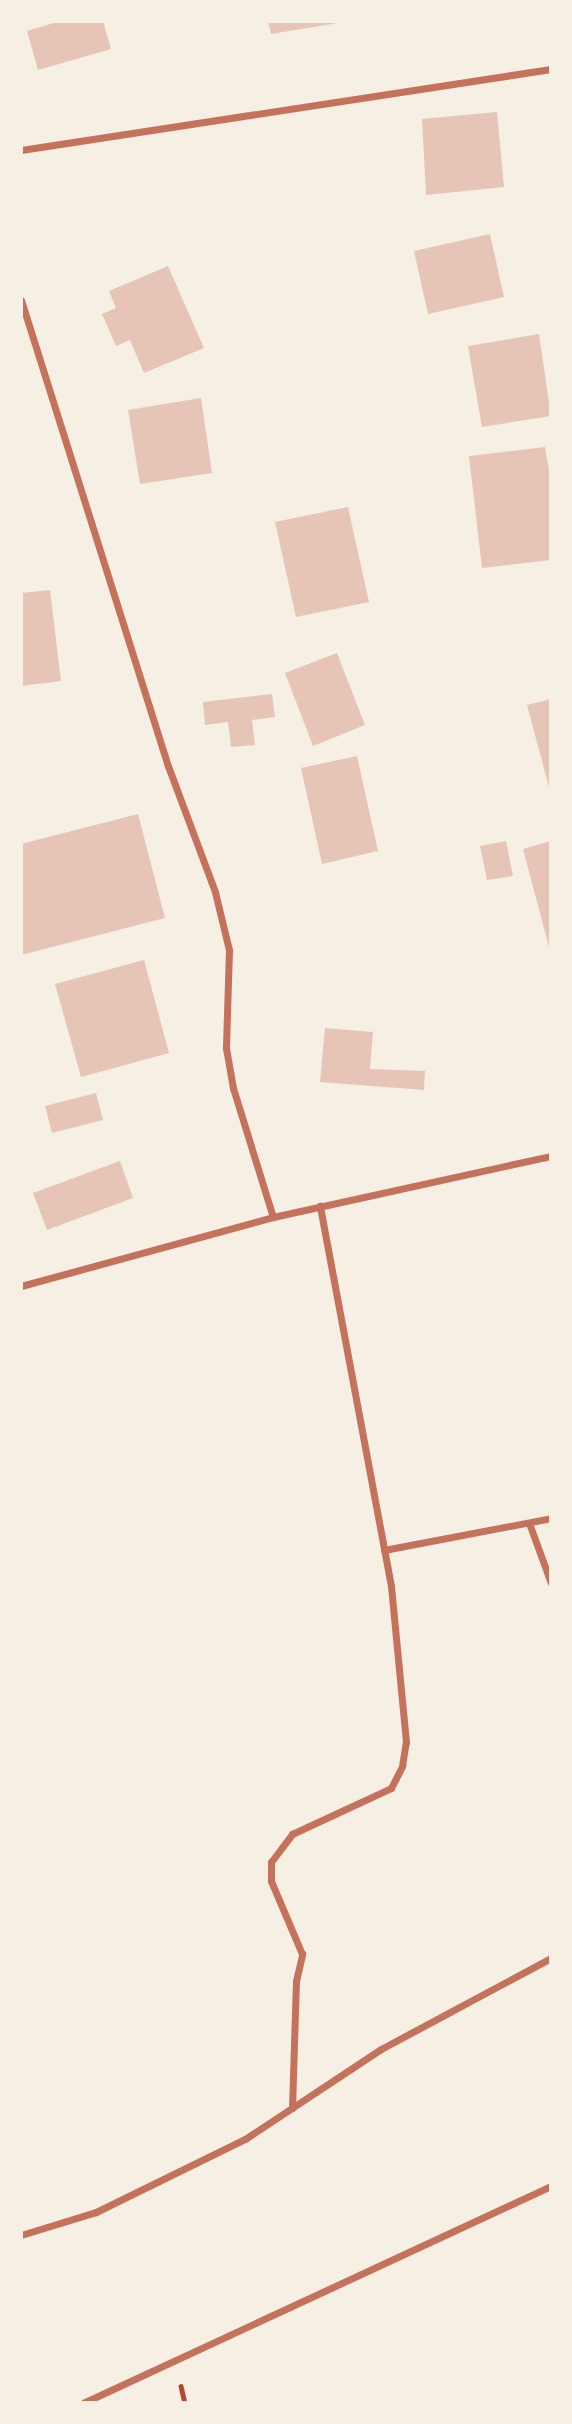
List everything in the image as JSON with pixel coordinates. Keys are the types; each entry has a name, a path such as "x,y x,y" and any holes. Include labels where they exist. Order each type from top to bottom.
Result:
{"street":[{"path":"21,150 551,69"},
{"path":"21,300 167,766 215,892 229,950 226,1048 233,1088 273,1217"},
{"path":"21,1286 273,1217 551,1156"},
{"path":"292,2108 296,1981 302,1954 271,1881 271,1862 292,1834 391,1788 402,1766 406,1742 384,1550 320,1206"},
{"path":"384,1550 551,1518"},
{"path":"529,1523 551,1583"},
{"path":"21,2235 96,2212 245,2139 381,2049 551,1958"},
{"path":"83,2403 551,2186"}],"building":[{"path":"60,21 103,21 111,49 38,70 27,31"},
{"path":"268,21 344,21 344,22 271,34"},
{"path":"497,112 504,187 426,195 422,119"},
{"path":"490,234 504,297 428,314 414,251"},
{"path":"168,266 204,348 144,373 130,340 116,346 102,314 116,308 109,291"},
{"path":"539,334 551,416 482,427 468,346"},
{"path":"201,398 212,473 140,484 128,410"},
{"path":"545,447 551,482 551,560 482,568 469,456"},
{"path":"348,507 369,602 296,617 275,522"},
{"path":"50,590 61,681 21,686 21,593"},
{"path":"337,653 365,725 313,746 285,673"},
{"path":"272,694 275,717 252,720 255,745 231,747 228,722 205,725 203,702"},
{"path":"551,699 551,791 550,791 527,705"},
{"path":"357,756 378,851 322,864 301,768"},
{"path":"138,814 165,918 21,955 21,844"},
{"path":"506,841 513,876 487,880 480,846"},
{"path":"551,841 551,951 550,951 523,849"},
{"path":"144,960 169,1053 81,1077 55,984"},
{"path":"325,1028 373,1032 370,1069 425,1071 424,1090 320,1082"},
{"path":"96,1093 103,1120 52,1133 45,1106"},
{"path":"120,1161 133,1198 47,1230 33,1193"}]}
